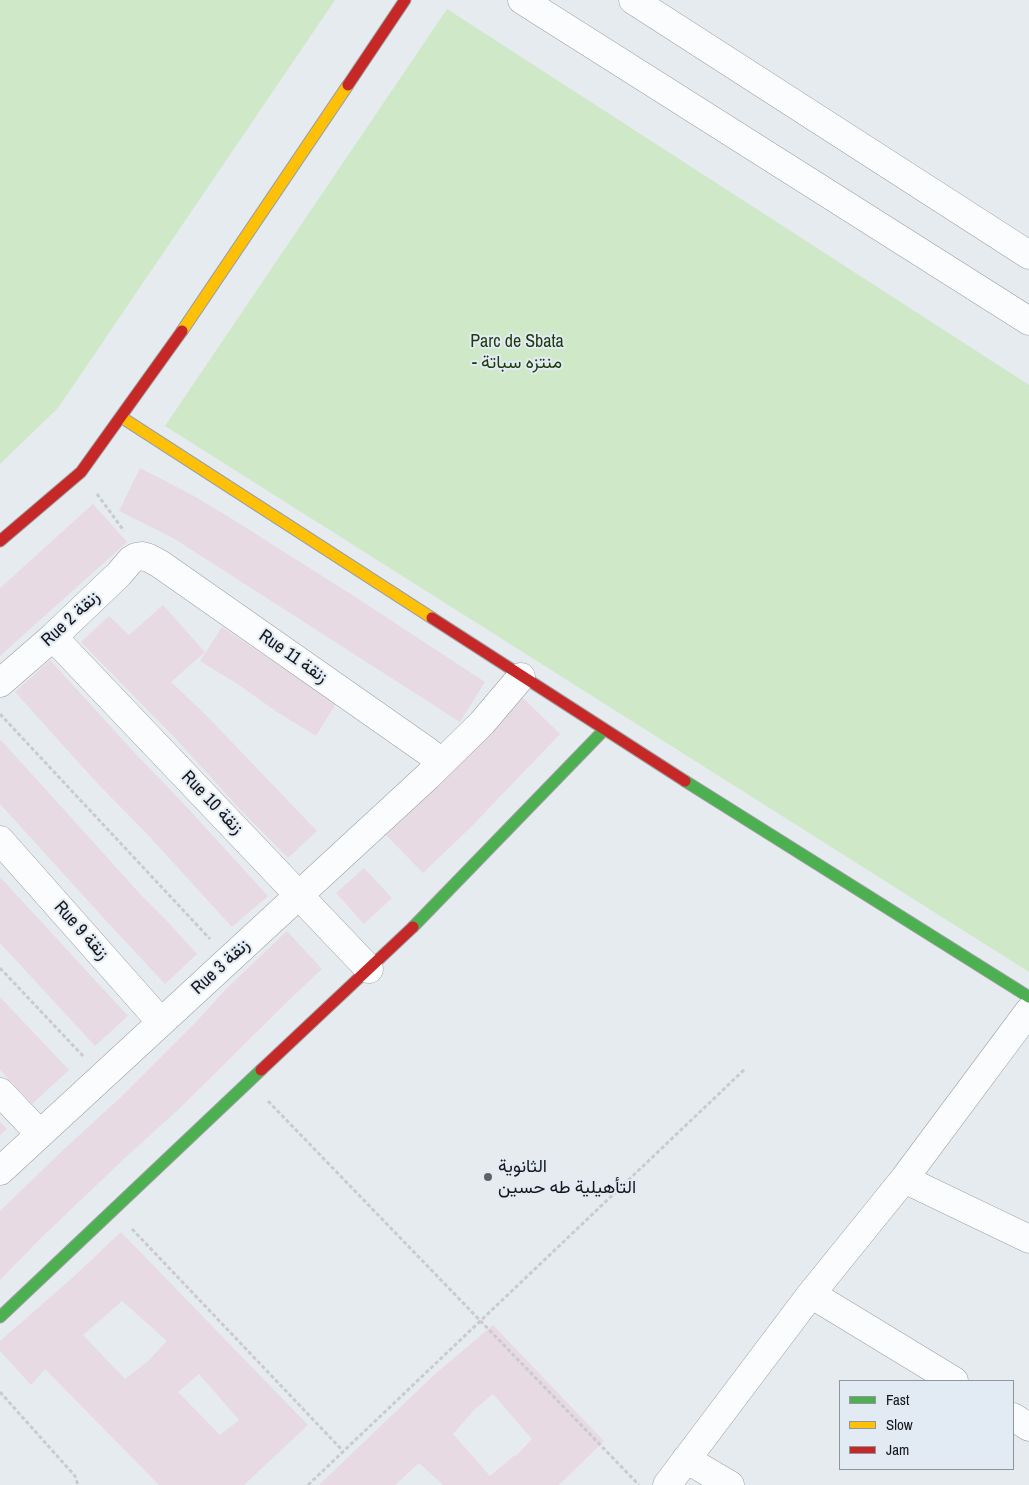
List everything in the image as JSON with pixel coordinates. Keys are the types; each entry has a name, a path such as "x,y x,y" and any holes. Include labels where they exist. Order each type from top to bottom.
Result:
{"street":[{"path":"0,541 81,472 195,313 405,0"},
{"path":"522,0 1029,321"},
{"path":"633,0 1029,255"},
{"path":"121,417 604,730 1029,997"},
{"name":"Rue 2 زنقة","path":"0,683 53,637 119,574 131,560 142,556"},
{"name":"Rue 11 زنقة","path":"142,556 160,564 441,762"},
{"name":"Rue 10 زنقة","path":"53,637 369,969"},
{"name":"Rue 3 زنقة","path":"0,1171 441,762 482,723 522,677"},
{"path":"0,1317 406,934 604,730"},
{"name":"Rue 9 زنقة","path":"0,840 161,1022"},
{"path":"667,1485 811,1294 904,1178 1029,1011"},
{"path":"0,1092 40,1134"},
{"path":"904,1178 1029,1239"},
{"path":"811,1294 952,1380"},
{"path":"1014,1418 1029,1427"},
{"path":"686,1459 730,1485"}],"path":[{"path":"81,472 142,556"},
{"path":"0,714 229,960"},
{"path":"0,968 102,1077"},
{"path":"308,1485 745,1069"},
{"path":"249,1082 640,1485"},
{"path":"114,1210 343,1451"},
{"path":"0,1392 74,1476 78,1485"}],"green space":[{"path":"0,0 335,0 58,408 0,464"},
{"name":"Parc de Sbata - منتزه سباتة","path":"447,9 1029,385 1029,972 165,426"}],"building":[{"path":"140,468 194,496 229,517 485,682 460,722 173,538 119,511"},
{"path":"93,504 127,542 0,656 0,588"},
{"path":"163,605 205,652 171,682 204,713 317,831 288,858 237,806 177,740 81,642 109,616 129,635"},
{"path":"222,627 337,702 316,736 200,661"},
{"path":"50,660 268,896 232,927 15,692"},
{"path":"523,698 560,734 473,825 423,873 386,835 435,789"},
{"path":"1,740 197,954 165,984 0,804"},
{"path":"364,868 392,898 364,924 336,893"},
{"path":"0,877 128,1016 95,1046 0,943"},
{"path":"287,931 322,969 180,1108 43,1236 0,1280 0,1211 122,1096 227,988"},
{"path":"0,997 69,1070 32,1104 0,1070"},
{"path":"0,1122 7,1129 0,1135"},
{"path":"121,1232 308,1425 244,1485 159,1485 45,1369 31,1385 0,1351 0,1341 70,1280","holes":["122,1301 167,1341 147,1362 125,1379 83,1335","199,1374 239,1420 220,1435 178,1392"]},
{"path":"493,1325 604,1441 559,1485 443,1485 419,1463 395,1485 319,1485 435,1374","holes":["493,1394 532,1439 516,1456 490,1476 453,1434 474,1410"]}],"traffic: fast":[{"path":"413,927 604,730"},
{"path":"685,781 1029,997"},
{"path":"0,1317 261,1070"}],"traffic: slow":[{"path":"182,331 348,85"},
{"path":"121,417 432,618"}],"traffic: jam":[{"path":"348,85 405,0"},
{"path":"0,541 81,472 182,331"},
{"path":"432,618 685,781"},
{"path":"261,1070 413,927"}],"place":[{"name":"الثانوية التأهيلية طه حسين","path":"488,1177"}]}
